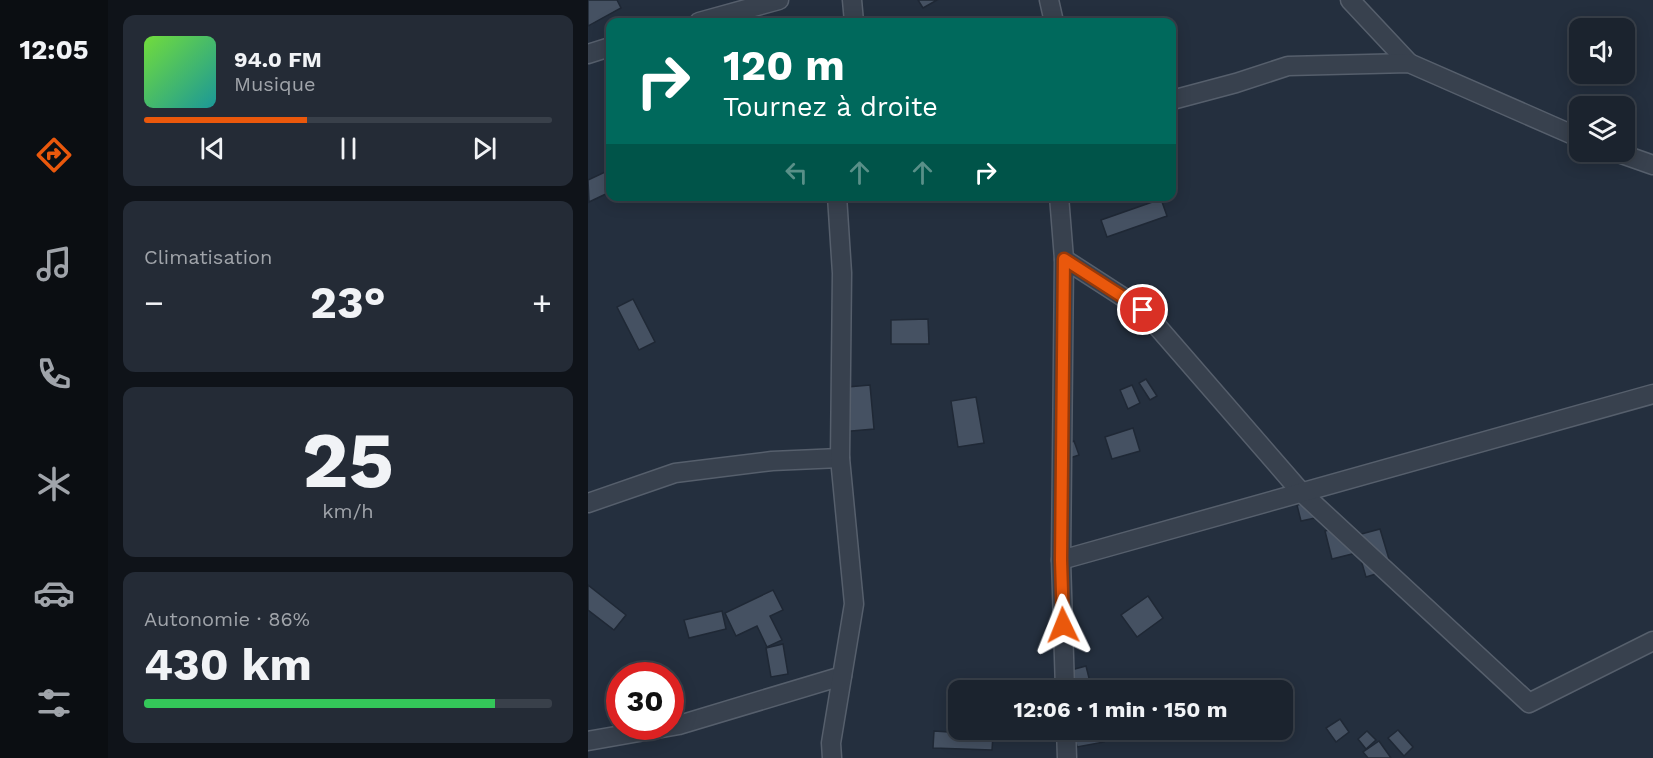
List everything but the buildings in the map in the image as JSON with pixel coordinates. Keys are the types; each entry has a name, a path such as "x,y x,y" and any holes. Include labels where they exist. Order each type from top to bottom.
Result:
{"street":[{"path":"714,18 779,0"},
{"path":"852,0 854,18"},
{"path":"1048,0 1053,18"},
{"path":"1350,0 1409,63 1569,133"},
{"path":"588,54 606,48"},
{"path":"1176,99 1287,66 1409,63"},
{"path":"1635,159 1653,165"},
{"path":"832,758 831,743 854,604 840,458 842,273 837,201"},
{"path":"1059,201 1064,259 1061,560 1065,680"},
{"path":"1064,259 1143,310 1301,492 1529,703 1653,641"},
{"path":"1061,560 1653,394"},
{"path":"588,503 675,473 772,461 840,458"},
{"path":"588,741 679,724 842,676"},
{"path":"1066,740 1067,758"}],"route":[{"path":"1063,625 1061,560 1064,259 1143,310"}]}
